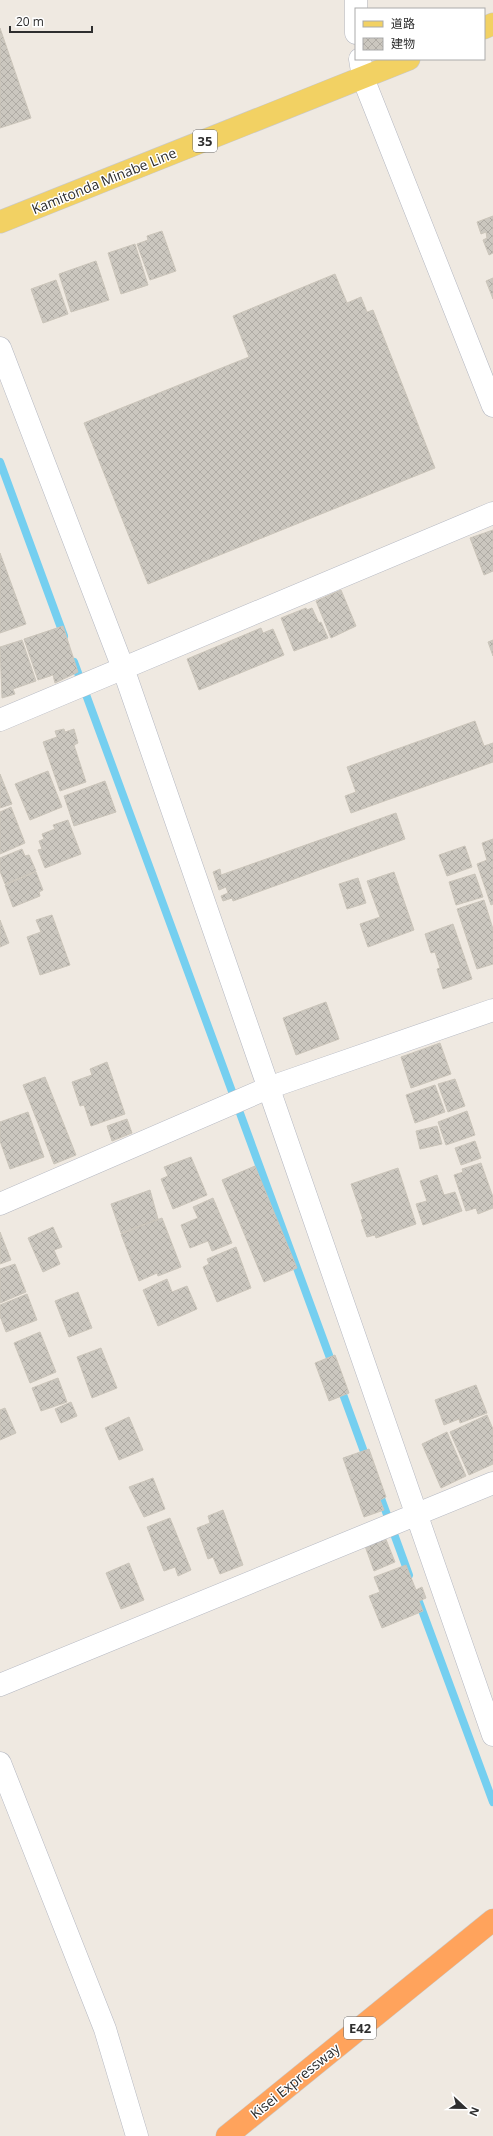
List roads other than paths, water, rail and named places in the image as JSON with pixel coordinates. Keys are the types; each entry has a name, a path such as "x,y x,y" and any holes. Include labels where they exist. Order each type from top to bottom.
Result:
{"highway":[{"name":"Kisei Expressway","path":"227,2136 493,1920"}],"main road":[{"name":"Kamitonda Minabe Line","path":"0,222 362,68 404,60"}],"street":[{"path":"362,68 493,406"},
{"path":"0,348 123,668 493,1735"},
{"path":"0,720 493,513"},
{"path":"0,1204 268,1088 493,1010"},
{"path":"0,1686 493,1483"},
{"path":"0,1763 105,2029 137,2136"}],"waterway":[{"path":"0,462 64,636"},
{"path":"74,662 333,1366"},
{"path":"340,1386 367,1460"},
{"path":"378,1490 409,1575"},
{"path":"419,1602 493,1802"}]}
